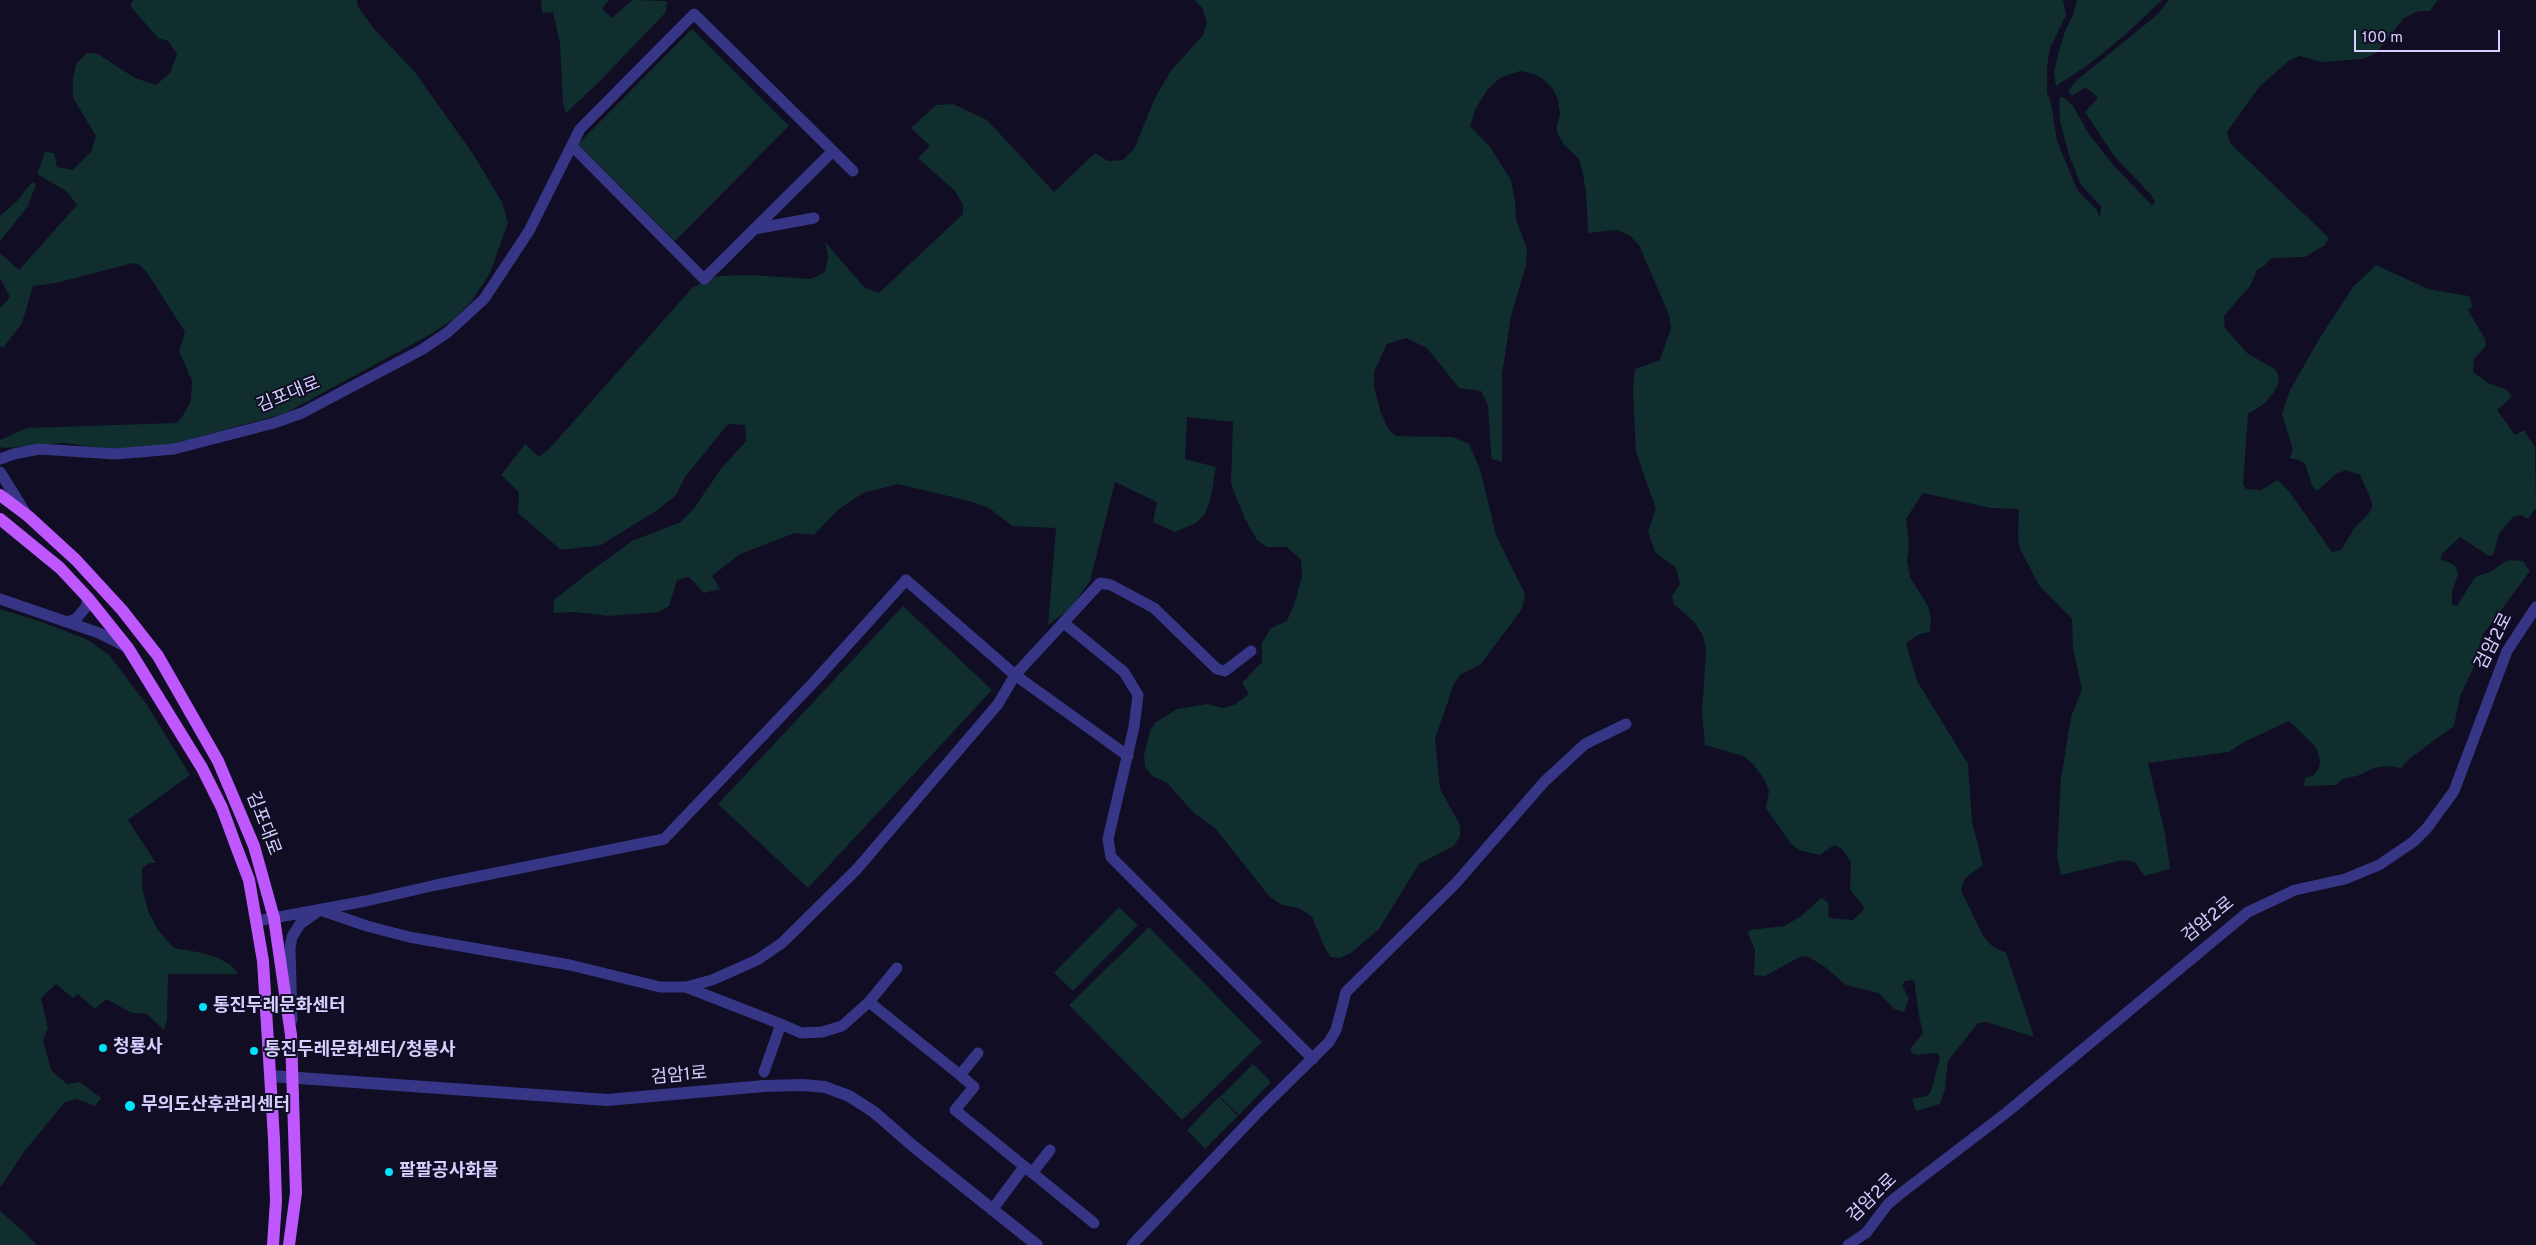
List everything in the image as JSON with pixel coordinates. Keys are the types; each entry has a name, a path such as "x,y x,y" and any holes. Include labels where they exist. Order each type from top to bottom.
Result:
{"main road":[{"name":"김포대로","path":"0,495 28,516 76,560 122,610 158,656 218,761 254,846 274,918 291,1035 296,1193 289,1245"},
{"name":"김포대로","path":"0,519 60,568 88,598 128,648 192,752 222,808 248,880 263,961 271,1076 276,1201 273,1245"}],"street":[{"name":"김포대로","path":"0,459 39,449 115,454 174,449 274,423 302,412 423,349 448,332 484,299 529,231 580,128 694,14 832,151"},
{"path":"572,146 704,279 832,151 853,171"},
{"path":"754,229 814,218"},
{"path":"0,472 28,516"},
{"path":"257,921 320,910 664,839 814,682 906,580 1015,675 1128,756"},
{"path":"686,988 712,980 757,960 782,943 857,869 911,808 998,704 1015,675 1064,623 1091,590 1100,583 1111,585 1154,608 1217,669 1225,671 1251,651"},
{"path":"67,622 76,619 86,607 88,598"},
{"path":"0,599 99,633 128,648"},
{"name":"검암2로","path":"1848,1245 1866,1233 1888,1204 2006,1112 2243,915 2281,895 2345,879 2380,865 2413,842 2427,828 2454,791 2506,651 2536,607"},
{"path":"1064,623 1124,672 1138,695 1138,710 1108,839 1111,857 1313,1059"},
{"path":"1132,1245 1255,1115 1329,1042 1336,1030 1346,992 1436,904 1551,776 1584,744 1626,724"},
{"path":"320,910 367,926 409,937 560,963 660,987 686,988 801,1033 822,1032 842,1026 869,1002 897,968"},
{"path":"291,1035 293,1006 290,948 292,937 300,924 320,910"},
{"path":"869,1002 974,1087 955,1110 1094,1223"},
{"path":"764,1072 781,1024"},
{"path":"960,1075 978,1053"},
{"name":"검암1로","path":"271,1076 607,1100 764,1086 803,1085 825,1088 850,1096 874,1112 1037,1245"},
{"path":"992,1210 1028,1170 1050,1150"}],"green space":[{"path":"133,0 357,0 358,7 376,31 414,71 473,154 502,202 508,223 490,273 471,302 454,319 431,334 286,413 173,444 113,450 65,443 0,447 0,440 27,428 176,423 182,417 191,401 192,381 179,351 185,332 148,274 140,265 133,263 56,283 33,286 22,323 4,347 0,347 0,308 10,297 0,278 0,253 19,270 77,205 66,191 37,174 45,152 54,153 57,167 73,170 91,152 96,136 73,98 73,78 76,64 87,53 98,54 135,78 156,85 170,73 177,54 168,41 158,38 130,6"},
{"path":"541,0 609,0 602,9 612,18 632,0 667,1 666,12 599,82 566,113 563,103 560,43 553,12 542,13"},
{"path":"1194,0 2063,0 2066,15 2050,48 2047,66 2047,93 2051,103 2057,141 2074,182 2078,191 2097,210 2100,218 2101,206 2081,185 2069,155 2060,121 2059,98 2063,97 2073,106 2089,134 2114,166 2152,205 2155,202 2152,196 2114,156 2085,112 2098,98 2086,87 2072,96 2068,91 2077,80 2158,14 2169,0 2438,0 2430,11 2419,11 2404,18 2376,53 2363,59 2321,62 2300,56 2290,60 2260,86 2227,132 2230,143 2329,238 2325,245 2305,257 2272,258 2257,270 2250,286 2224,316 2225,328 2248,354 2275,369 2279,382 2274,392 2264,404 2248,414 2243,484 2246,489 2261,490 2278,480 2288,490 2332,552 2341,550 2355,527 2369,513 2372,502 2360,475 2346,470 2336,474 2317,491 2312,486 2305,464 2299,460 2289,458 2293,450 2282,414 2290,390 2321,336 2353,287 2376,265 2428,289 2469,296 2473,307 2468,310 2485,339 2486,346 2474,359 2473,372 2488,383 2507,390 2512,397 2497,410 2515,435 2524,430 2535,447 2536,508 2528,519 2521,515 2513,517 2499,534 2493,555 2489,556 2460,537 2443,553 2440,559 2456,567 2458,574 2452,592 2452,604 2457,606 2475,577 2492,571 2509,560 2523,561 2530,571 2482,636 2474,667 2460,696 2454,726 2409,759 2401,768 2386,766 2374,768 2357,776 2342,779 2336,785 2304,786 2305,778 2314,775 2319,768 2320,760 2316,747 2289,721 2244,742 2229,752 2148,763 2165,833 2170,869 2144,876 2135,862 2123,860 2061,875 2057,857 2061,778 2071,717 2082,689 2073,649 2072,619 2039,585 2020,549 2018,539 2019,509 1991,508 1923,493 1906,519 1909,546 1907,561 1910,577 1928,606 1931,618 1930,632 1920,634 1906,643 1917,681 1968,764 1972,821 1983,865 1965,878 1961,890 1983,936 1992,946 2006,953 2034,1037 1986,1022 1978,1023 1948,1061 1945,1089 1940,1104 1916,1111 1912,1099 1927,1096 1931,1091 1940,1058 1937,1053 1917,1055 1912,1053 1910,1049 1923,1033 1914,980 1905,981 1902,985 1909,999 1904,1012 1894,1009 1879,993 1846,985 1825,967 1807,956 1800,957 1765,976 1754,975 1755,950 1748,934 1750,930 1784,926 1800,917 1821,898 1828,902 1829,918 1853,920 1865,908 1850,890 1851,862 1842,849 1834,845 1820,855 1799,850 1791,844 1766,808 1769,791 1764,779 1753,764 1743,756 1705,745 1702,712 1706,651 1703,636 1694,622 1674,604 1672,596 1680,584 1676,568 1655,552 1648,531 1656,509 1636,452 1633,391 1635,369 1660,360 1671,328 1669,315 1639,245 1630,236 1617,230 1588,233 1586,192 1582,169 1578,158 1564,145 1557,132 1560,114 1558,100 1553,89 1542,78 1520,71 1500,78 1488,89 1476,108 1470,126 1490,147 1511,180 1516,219 1527,249 1526,265 1511,316 1502,374 1502,462 1492,459 1488,405 1481,391 1459,388 1427,348 1406,338 1387,344 1374,372 1374,387 1381,413 1389,430 1396,436 1453,437 1469,444 1480,469 1496,535 1525,594 1522,609 1481,664 1460,675 1454,684 1435,739 1440,789 1460,825 1460,836 1454,846 1419,864 1379,929 1351,953 1340,958 1331,957 1325,948 1312,917 1299,908 1282,905 1269,896 1215,828 1195,814 1167,783 1152,776 1145,767 1144,755 1150,731 1155,723 1177,709 1207,704 1223,708 1234,705 1249,694 1242,683 1262,662 1262,643 1271,628 1287,621 1295,602 1302,576 1301,560 1287,547 1267,547 1257,540 1245,519 1231,484 1233,422 1187,417 1185,459 1216,467 1210,502 1204,515 1196,523 1175,532 1153,522 1157,502 1115,482 1090,581 1071,608 1048,625 1056,528 1012,526 989,508 969,501 898,484 863,493 839,509 814,535 795,533 740,554 712,576 720,589 704,593 689,577 677,580 669,606 659,612 609,616 574,612 553,613 554,600 632,541 681,522 694,508 721,469 746,441 745,425 728,424 685,477 676,495 656,511 601,545 561,550 518,513 519,492 501,475 525,444 539,457 550,448 693,287 718,276 751,275 811,279 825,272 828,257 825,242 864,287 879,293 963,214 963,205 955,191 918,158 930,146 911,128 936,105 953,104 987,120 1054,192 1095,153 1108,161 1123,160 1134,149 1155,98 1170,72 1203,35 1207,22 1202,8"},
{"path":"2077,0 2162,0 2126,34 2088,65 2056,86 2054,73 2059,51"},
{"path":"692,29 789,126 675,241 578,144"},
{"path":"32,182 36,184 28,206 0,241 0,216 17,201"},
{"path":"903,606 992,690 808,888 718,804"},
{"path":"0,609 39,621 86,639 110,656 147,705 190,775 128,820 156,863 150,863 142,868 142,887 148,911 158,930 174,948 203,953 218,958 231,965 238,974 168,974 167,1020 164,1030 147,1014 132,1013 106,999 95,1009 78,994 73,998 56,984 41,998 48,1028 43,1040 51,1070 67,1084 80,1082 101,1098 95,1106 77,1099 65,1102 24,1152 0,1188"},
{"path":"1119,907 1138,925 1073,991 1054,973"},
{"path":"1149,927 1262,1042 1182,1120 1069,1005"},
{"path":"1253,1064 1271,1082 1239,1115 1220,1097"},
{"path":"1219,1097 1238,1116 1205,1149 1187,1130"},
{"path":"0,1211 24,1232 37,1245 0,1245"}],"place":[{"name":"통진두레문화센터","path":"203,1007"},
{"name":"청룡사","path":"103,1048"},
{"name":"통진두레문화센터/청룡사","path":"254,1051"},
{"name":"무의도산후관리센터","path":"130,1106"},
{"name":"팔팔공사화물","path":"389,1172"}]}
